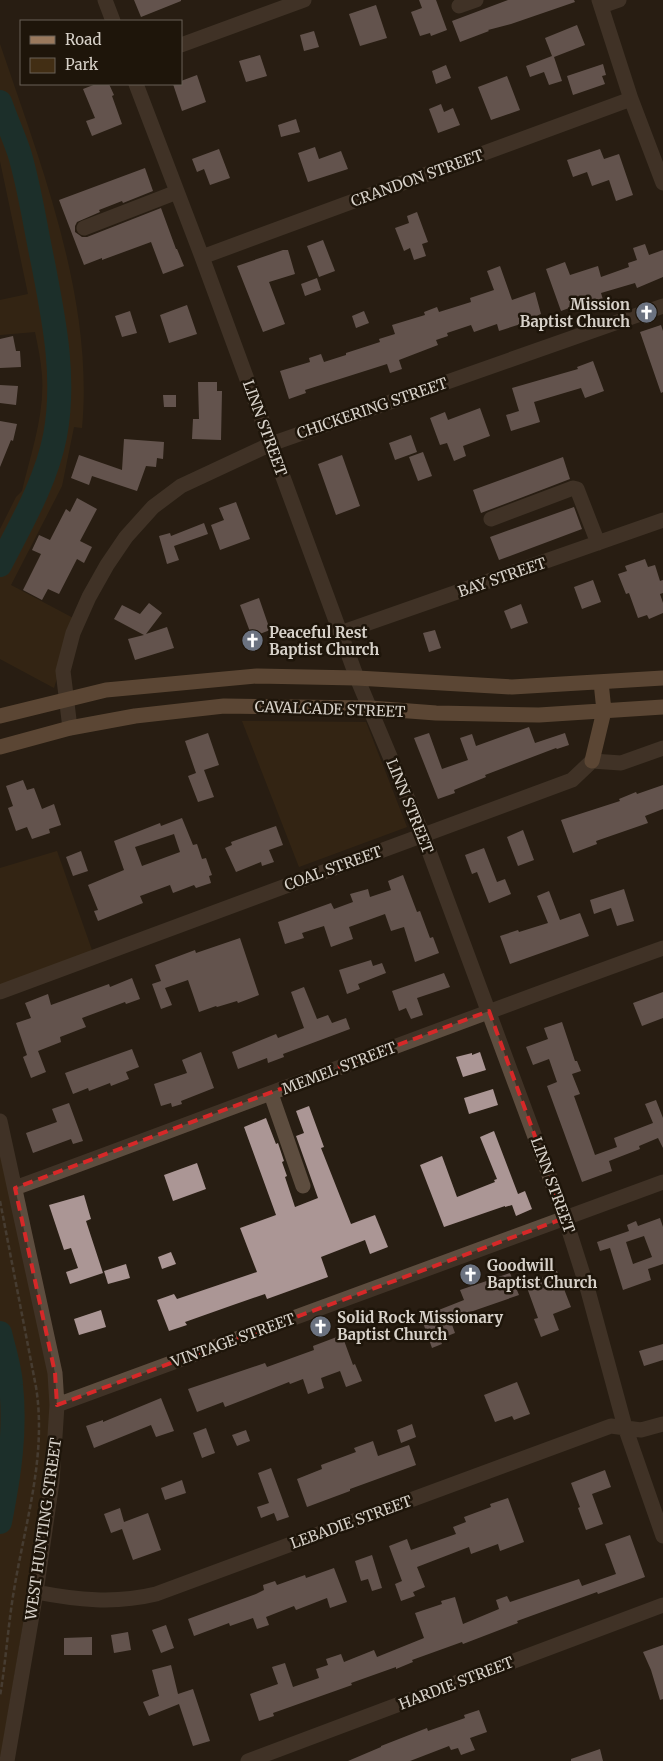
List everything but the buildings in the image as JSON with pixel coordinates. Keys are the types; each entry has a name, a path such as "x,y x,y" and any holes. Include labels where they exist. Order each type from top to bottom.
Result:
{"main road":[{"name":"CAVALCADE STREET","path":"0,716 66,698 106,690 257,676 357,678 512,687 663,678"},
{"path":"219,679 222,706"},
{"path":"592,761 604,711 601,682"},
{"name":"CAVALCADE STREET","path":"0,747 70,728 135,716 222,706 370,708 436,713 539,715 663,707"}],"street":[{"path":"105,0 113,20"},
{"path":"182,45 304,0"},
{"path":"459,6 476,0"},
{"path":"619,0 601,3 631,99 663,183"},
{"name":"LINN STREET","path":"136,85 202,257 357,678 423,835 565,1218 587,1287 625,1427 663,1536"},
{"name":"CRANDON STREET","path":"202,257 631,99"},
{"path":"84,228 177,192"},
{"name":"CHICKERING STREET","path":"70,728 63,671 73,633 89,597 107,565 126,538 153,507 181,486 271,444 663,306"},
{"path":"491,519 573,488 577,490 598,543"},
{"name":"BAY STREET","path":"340,633 663,520"},
{"path":"592,761 622,763 663,748"},
{"name":"COAL STREET","path":"0,992 572,780 592,761"},
{"name":"MEMEL STREET","path":"15,1188 663,948"},
{"path":"271,1094 303,1186"},
{"name":"WEST HUNTING STREET","path":"0,1121 55,1373 57,1405 52,1482 8,1761"},
{"name":"VINTAGE STREET","path":"57,1405 663,1182"},
{"name":"LEBADIE STREET","path":"36,1592 96,1601 137,1599 156,1594 611,1426 641,1430 663,1424"},
{"name":"HARDIE STREET","path":"248,1761 663,1605"}],"path":[{"path":"0,1201 40,1409 40,1432 33,1498 13,1592 0,1696"},
{"path":"0,1664 5,1665"}],"highlighted area":[{"path":"489,1011 565,1218 57,1405 55,1373 15,1188"}],"green space":[{"path":"0,44 32,137 61,233 80,331 84,379 82,428 74,427 62,486 11,585 75,619 54,688 0,659 0,529 16,497 22,491 39,419 42,375 35,332 0,335 0,300 28,294 0,161"},
{"path":"242,721 366,722 407,827 299,867"},
{"path":"57,851 93,953 0,988 0,868"},
{"path":"0,1141 50,1368 50,1463 0,1761"}],"waterway":[{"path":"0,102 19,152 29,193 55,327 59,371 58,414 55,436 46,470 0,565"},
{"path":"0,1333 10,1379 13,1420 9,1471 0,1522"}],"place":[{"name":"Mission Baptist Church","path":"646,313"},
{"name":"Peaceful Rest Baptist Church","path":"253,641"},
{"name":"Goodwill Baptist Church","path":"471,1274"},
{"name":"Solid Rock Missionary Baptist Church","path":"321,1326"}]}
